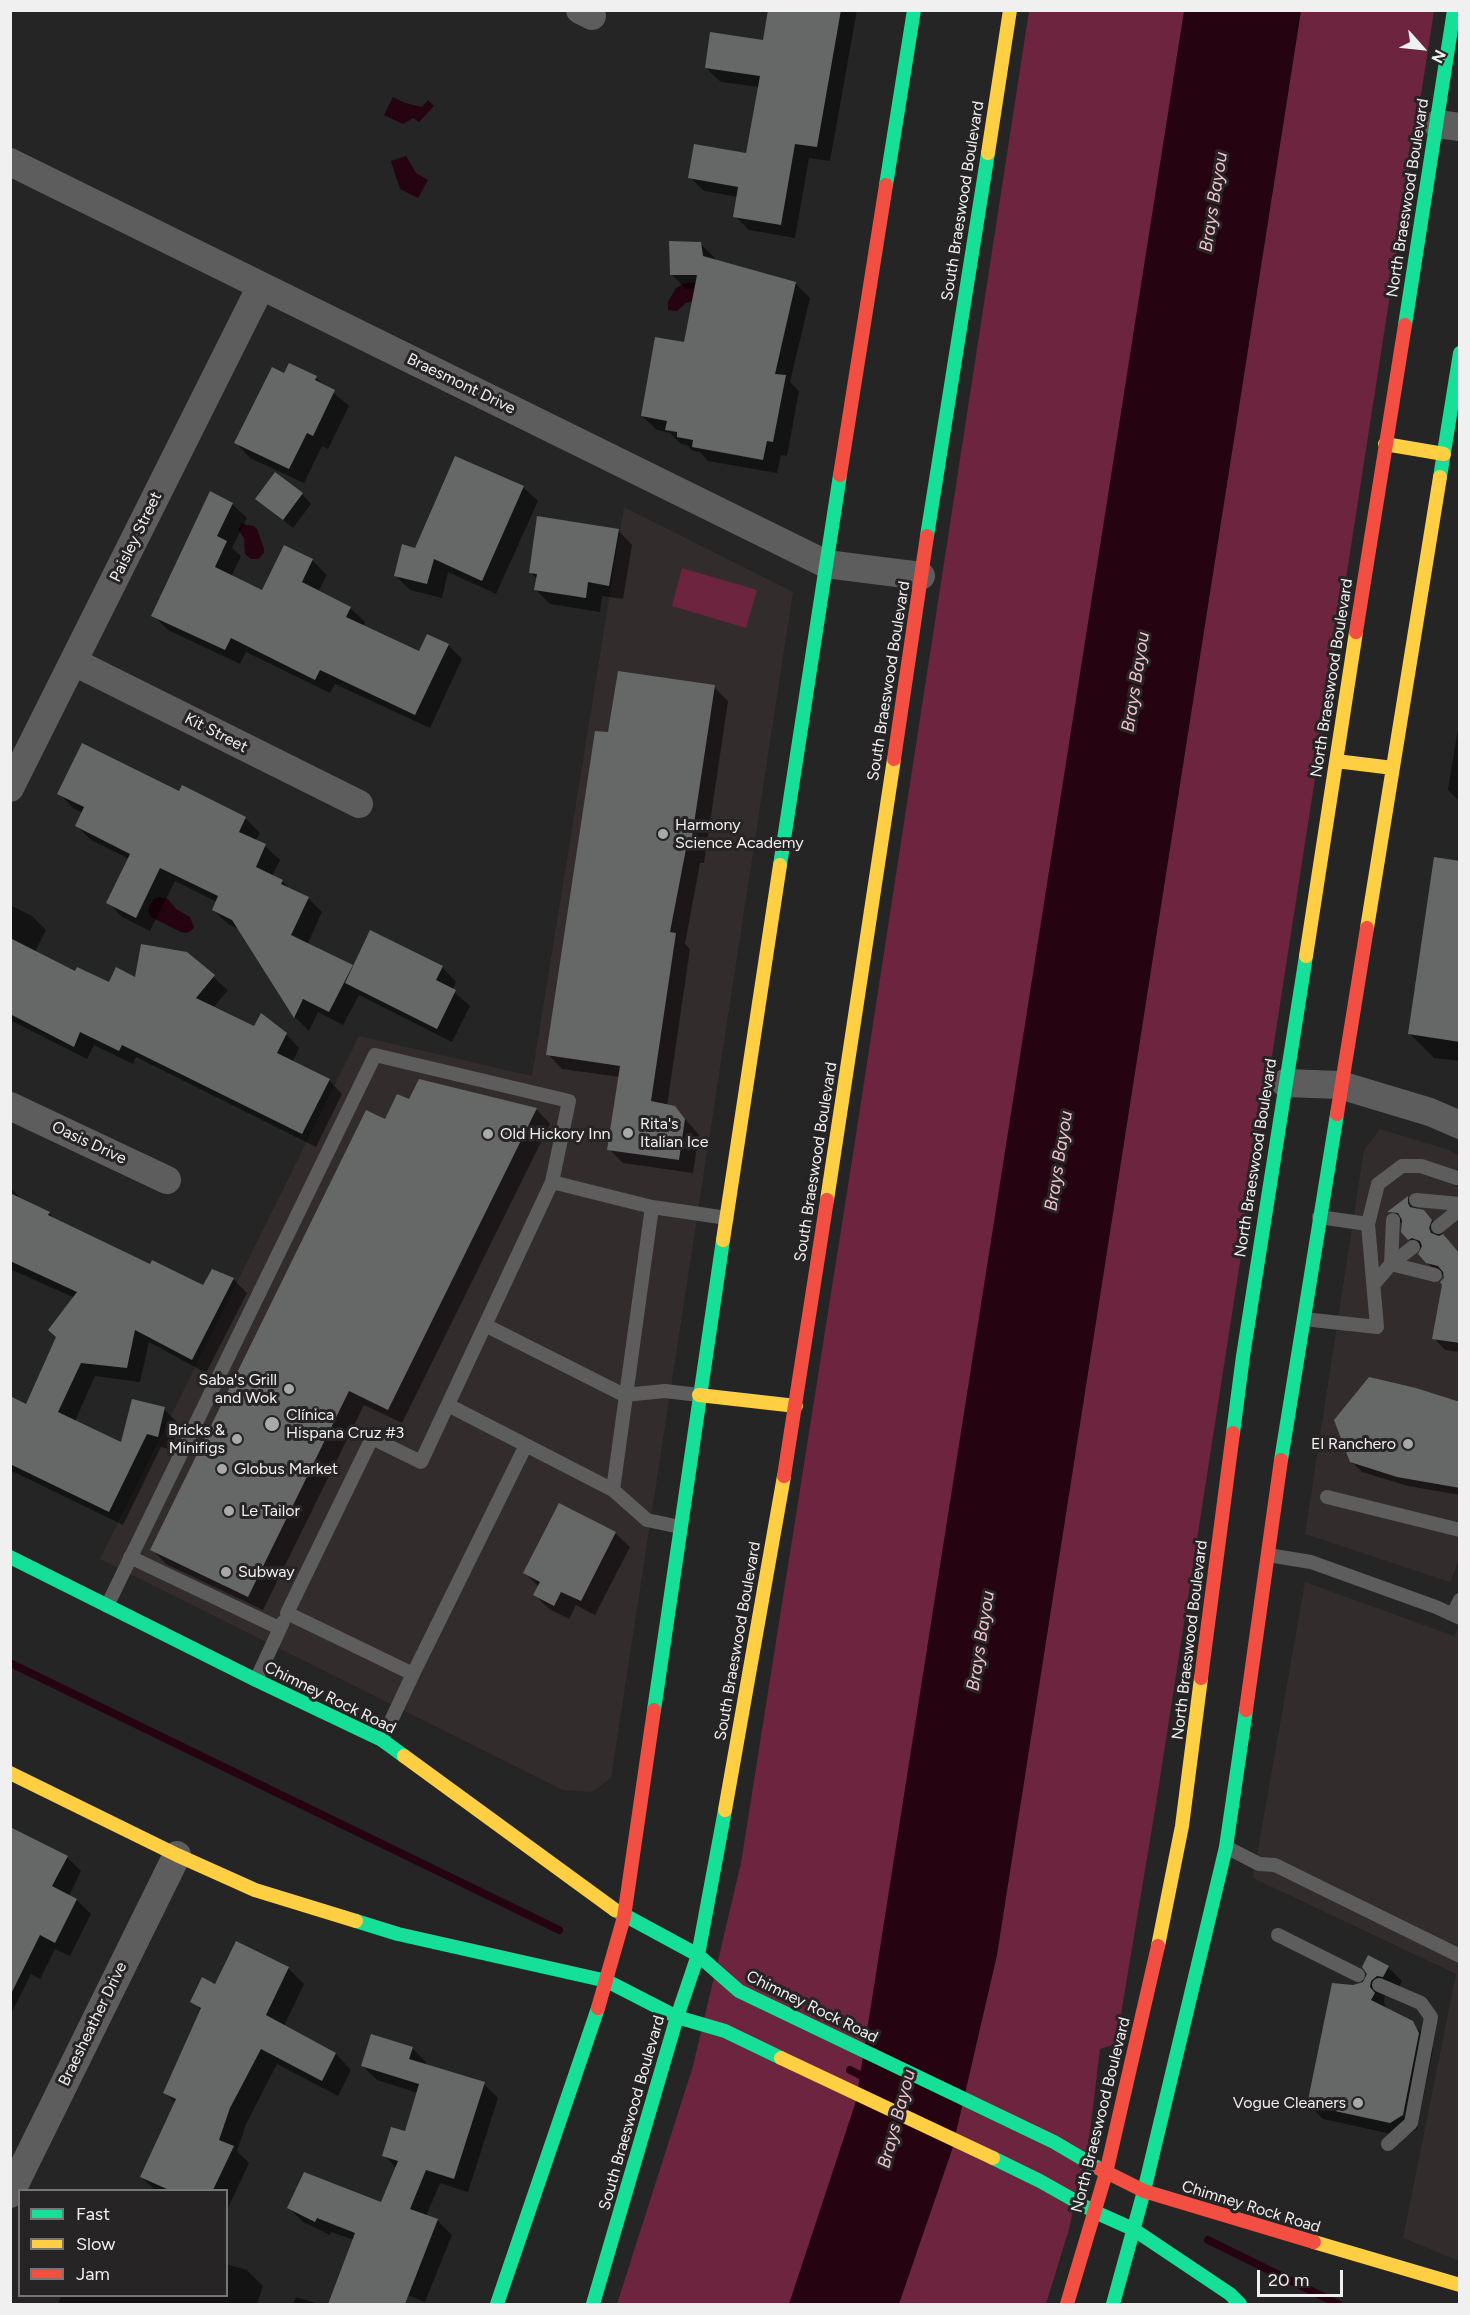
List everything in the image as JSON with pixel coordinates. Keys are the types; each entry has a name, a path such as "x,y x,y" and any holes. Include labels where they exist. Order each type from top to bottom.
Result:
{"main road":[{"path":"497,2304 607,1981 624,1917 699,1395 826,564 914,10"},
{"name":"South Braeswood Boulevard","path":"592,2304 677,2017 698,1955 796,1406 921,576 1010,10"},
{"name":"North Braeswood Boulevard","path":"1067,2304 1106,2173 1153,1969 1182,1826 1243,1356 1285,1083 1385,444 1448,125 1454,10"},
{"path":"1113,2304 1144,2191 1226,1847 1303,1319 1460,353"},
{"path":"1385,444 1444,454"},
{"path":"1336,760 1393,768"},
{"path":"699,1395 796,1406"},
{"name":"Chimney Rock Road","path":"10,1557 382,1740 624,1917 698,1955 739,1992 1054,2142 1106,2173 1144,2191 1460,2285"},
{"path":"10,1773 177,1855 255,1890 398,1934 607,1981 677,2017 725,2031 1040,2181 1095,2212 1133,2229 1230,2294 1240,2304"}],"street":[{"name":"Braesmont Drive","path":"10,162 826,564 921,576"},
{"name":"Paisley Street","path":"10,788 261,286"},
{"name":"Kit Street","path":"74,662 358,804"},
{"path":"1285,1083 1340,1085 1430,1112 1460,1125"},
{"name":"Oasis Drive","path":"10,1106 167,1180"},
{"name":"Braesheather Drive","path":"10,2194 177,1855"}],"lane":[{"path":"107,1606 375,1055 568,1101 552,1182 421,1462 372,1438 256,1680"},
{"path":"1303,1319 1377,1327 1368,1224 1378,1184 1402,1166 1421,1166 1459,1178"},
{"path":"552,1182 652,1207 727,1218"},
{"path":"1416,1200 1460,1204"},
{"path":"612,1490 652,1207"},
{"path":"1438,1227 1460,1209"},
{"path":"1319,1217 1368,1224"},
{"path":"1391,1264 1392,1220"},
{"path":"1374,1284 1391,1264 1413,1247"},
{"path":"1391,1264 1435,1275"},
{"path":"485,1325 624,1395 665,1390 699,1395"},
{"path":"448,1405 612,1490 647,1520 680,1527"},
{"path":"382,1740 526,1445"},
{"path":"1327,1497 1460,1530"},
{"path":"1268,1555 1311,1562 1456,1616 1460,1600"},
{"path":"130,1557 279,1628"},
{"path":"287,1612 413,1674"},
{"path":"1226,1847 1259,1864 1275,1865 1460,1956"},
{"path":"1278,1935 1358,1974"},
{"path":"1379,1985 1421,2003 1431,2017 1411,2123 1388,2144"}],"shaded area":[{"path":"1029,11 1434,11 1156,1804 1116,2044 1100,2049 1089,2140 1069,2229 1046,2304 617,2304 693,2066 741,1863"},
{"path":"624,507 793,592 611,1778 592,1792 563,1790 100,1559 359,1036 532,1076"},
{"path":"682,568 757,590 746,628 672,606"},
{"path":"1380,1129 1449,1150 1459,1156 1459,1560 1450,1582 1305,1534 1364,1150"},
{"path":"1305,1582 1454,1636 1459,1626 1459,2261 1403,2238 1456,1974 1253,1878"}],"water":[{"name":"Brays Bayou","path":"1184,11 1301,11 997,1955 952,2150 899,2304 789,2304 856,2101"},
{"path":"393,97 422,107 428,100 434,106 419,122 413,118 403,124 384,115"},
{"path":"406,156 416,173 428,180 418,198 400,189 391,161"},
{"path":"695,282 698,285 698,300 686,303 677,311 668,310 668,302 676,288 685,283"},
{"path":"242,524 254,526 257,529 264,549 264,553 258,559 251,559 245,554 244,538 238,529"},
{"path":"159,897 168,899 176,909 190,917 194,927 192,930 187,933 181,932 151,917 148,911 150,905 154,899"}],"building":[{"path":"768,10 841,10 817,147 795,144 781,225 733,217 738,187 688,178 694,144 746,153 760,76 705,68 710,32 763,40"},
{"path":"669,241 701,242 703,256 796,282 775,374 786,375 773,442 767,441 763,460 692,447 693,440 677,437 677,432 665,430 667,421 641,416 655,337 684,342 697,275 670,275"},
{"path":"289,363 317,376 315,380 335,390 313,436 307,433 289,469 234,443 272,367 284,373"},
{"path":"455,456 524,486 482,581 434,559 427,584 394,576 402,544 415,548"},
{"path":"275,472 303,493 283,520 255,499"},
{"path":"210,491 233,503 217,536 227,541 215,567 262,590 284,545 313,559 302,582 351,607 346,617 419,651 427,634 449,644 415,715 320,670 315,680 231,638 225,650 151,616"},
{"path":"537,516 619,529 609,586 588,582 586,598 534,590 537,574 529,573"},
{"path":"618,671 715,685 690,850 686,849 670,932 676,933 651,1101 675,1106 685,1119 679,1160 607,1150 620,1066 546,1055 595,731 608,732"},
{"path":"82,743 179,791 182,785 246,817 239,832 266,844 256,867 283,880 281,884 309,897 291,935 353,965 329,1012 303,999 294,1018 232,920 212,910 218,896 160,868 136,918 106,903 130,854 75,826 84,807 57,794"},
{"path":"1434,857 1460,861 1460,1042 1408,1034"},
{"path":"370,930 443,966 436,980 456,990 437,1029 345,983"},
{"path":"10,938 75,971 77,967 109,982 116,967 135,977 141,944 187,952 215,975 196,998 254,1026 261,1013 287,1033 277,1053 330,1079 302,1134 122,1045 119,1051 80,1032 74,1047 10,1014"},
{"path":"419,1079 537,1108 388,1410 349,1391 248,1597 150,1550 366,1110 385,1119 397,1094 409,1099"},
{"path":"10,1193 50,1212 48,1215 150,1264 152,1260 203,1285 212,1269 234,1278 192,1360 135,1330 127,1368 81,1363 58,1412 121,1442 132,1399 165,1407 158,1437 147,1434 109,1512 10,1464 10,1396 26,1404 56,1337 48,1330 77,1292 10,1261"},
{"path":"1408,1196 1410,1207 1424,1210 1432,1220 1429,1228 1431,1233 1439,1236 1443,1234 1460,1254 1460,1343 1432,1339 1442,1285 1440,1282 1444,1278 1443,1272 1438,1266 1426,1263 1418,1254 1422,1246 1420,1241 1412,1238 1408,1240 1401,1232 1402,1220 1398,1213 1387,1212"},
{"name":"El Ranchero","path":"1369,1377 1416,1388 1460,1402 1460,1488 1397,1477 1350,1462 1334,1420"},
{"path":"559,1503 616,1532 581,1601 561,1592 554,1606 533,1595 540,1582 523,1573"},
{"path":"10,1827 68,1856 52,1886 77,1899 55,1943 40,1935 10,1996"},
{"path":"236,1941 289,1967 266,2015 336,2053 322,2081 261,2049 230,2108 219,2140 234,2146 213,2189 167,2189 140,2177 176,2099 163,2093 201,2008 190,2002 202,1977 215,1984"},
{"path":"1368,1955 1389,1966 1383,1977 1377,1976 1371,1981 1370,1987 1375,1993 1371,2000 1413,2021 1419,2033 1403,2115 1390,2123 1307,2105 1332,1983 1353,1985 1363,1982 1367,1974 1362,1967"},
{"path":"371,2034 413,2047 409,2059 485,2082 454,2179 426,2170 410,2209 438,2219 405,2304 328,2304 355,2233 317,2218 315,2222 287,2208 304,2172 381,2202 398,2161 382,2156 391,2127 405,2131 419,2084 361,2066"}],"waterway":[{"path":"10,1663 559,1930"},
{"path":"850,2070 870,2080"},
{"path":"1208,2240 1338,2304"}],"traffic: fast":[{"path":"886,185 914,10"},
{"path":"1405,325 1454,10"},
{"path":"927,536 988,153"},
{"path":"1440,477 1460,353"},
{"path":"780,865 840,475"},
{"path":"1233,1433 1306,956"},
{"path":"1281,1460 1337,1114"},
{"path":"654,1710 723,1240"},
{"path":"10,1557 382,1740 404,1756"},
{"path":"1113,2304 1144,2191 1226,1847 1246,1710"},
{"path":"593,2304 677,2017 698,1955 725,1810"},
{"path":"615,1910 698,1955 739,1991 1054,2142 1100,2169"},
{"path":"356,1921 398,1934 607,1981 677,2017 725,2031 781,2058"},
{"path":"497,2304 598,2008"},
{"path":"993,2158 1095,2212 1133,2229 1230,2294 1240,2304"}],"traffic: slow":[{"path":"988,153 1010,10"},
{"path":"1385,444 1444,454"},
{"path":"1367,928 1440,477"},
{"path":"1306,956 1356,632"},
{"path":"827,1200 894,759"},
{"path":"1336,761 1393,768"},
{"path":"723,1240 780,865"},
{"path":"699,1395 796,1406"},
{"path":"725,1810 784,1476"},
{"path":"1158,1946 1182,1826 1201,1678"},
{"path":"404,1756 615,1910"},
{"path":"10,1773 177,1855 255,1890 356,1921"},
{"path":"781,2058 993,2158"},
{"path":"1314,2242 1460,2285"}],"traffic: jam":[{"path":"840,475 886,185"},
{"path":"1356,632 1405,325"},
{"path":"894,759 927,536"},
{"path":"1337,1114 1367,928"},
{"path":"784,1476 827,1200"},
{"path":"1201,1678 1233,1433"},
{"path":"1246,1710 1281,1460"},
{"path":"598,2008 624,1917 654,1710"},
{"path":"1067,2304 1106,2173 1158,1946"},
{"path":"1100,2169 1144,2191 1314,2242"}],"place":[{"name":"Harmony Science Academy","path":"663,834"},
{"name":"Rita's Italian Ice","path":"628,1133"},
{"name":"Old Hickory Inn","path":"488,1134"},
{"name":"Saba's Grill and Wok","path":"289,1389"},
{"name":"Clínica Hispana Cruz #3","path":"272,1424"},
{"name":"Bricks & Minifigs","path":"237,1439"},
{"name":"El Ranchero","path":"1408,1444"},
{"name":"Globus Market","path":"222,1469"},
{"name":"Le Tailor","path":"229,1511"},
{"name":"Subway","path":"226,1572"},
{"name":"Vogue Cleaners","path":"1358,2103"}]}
